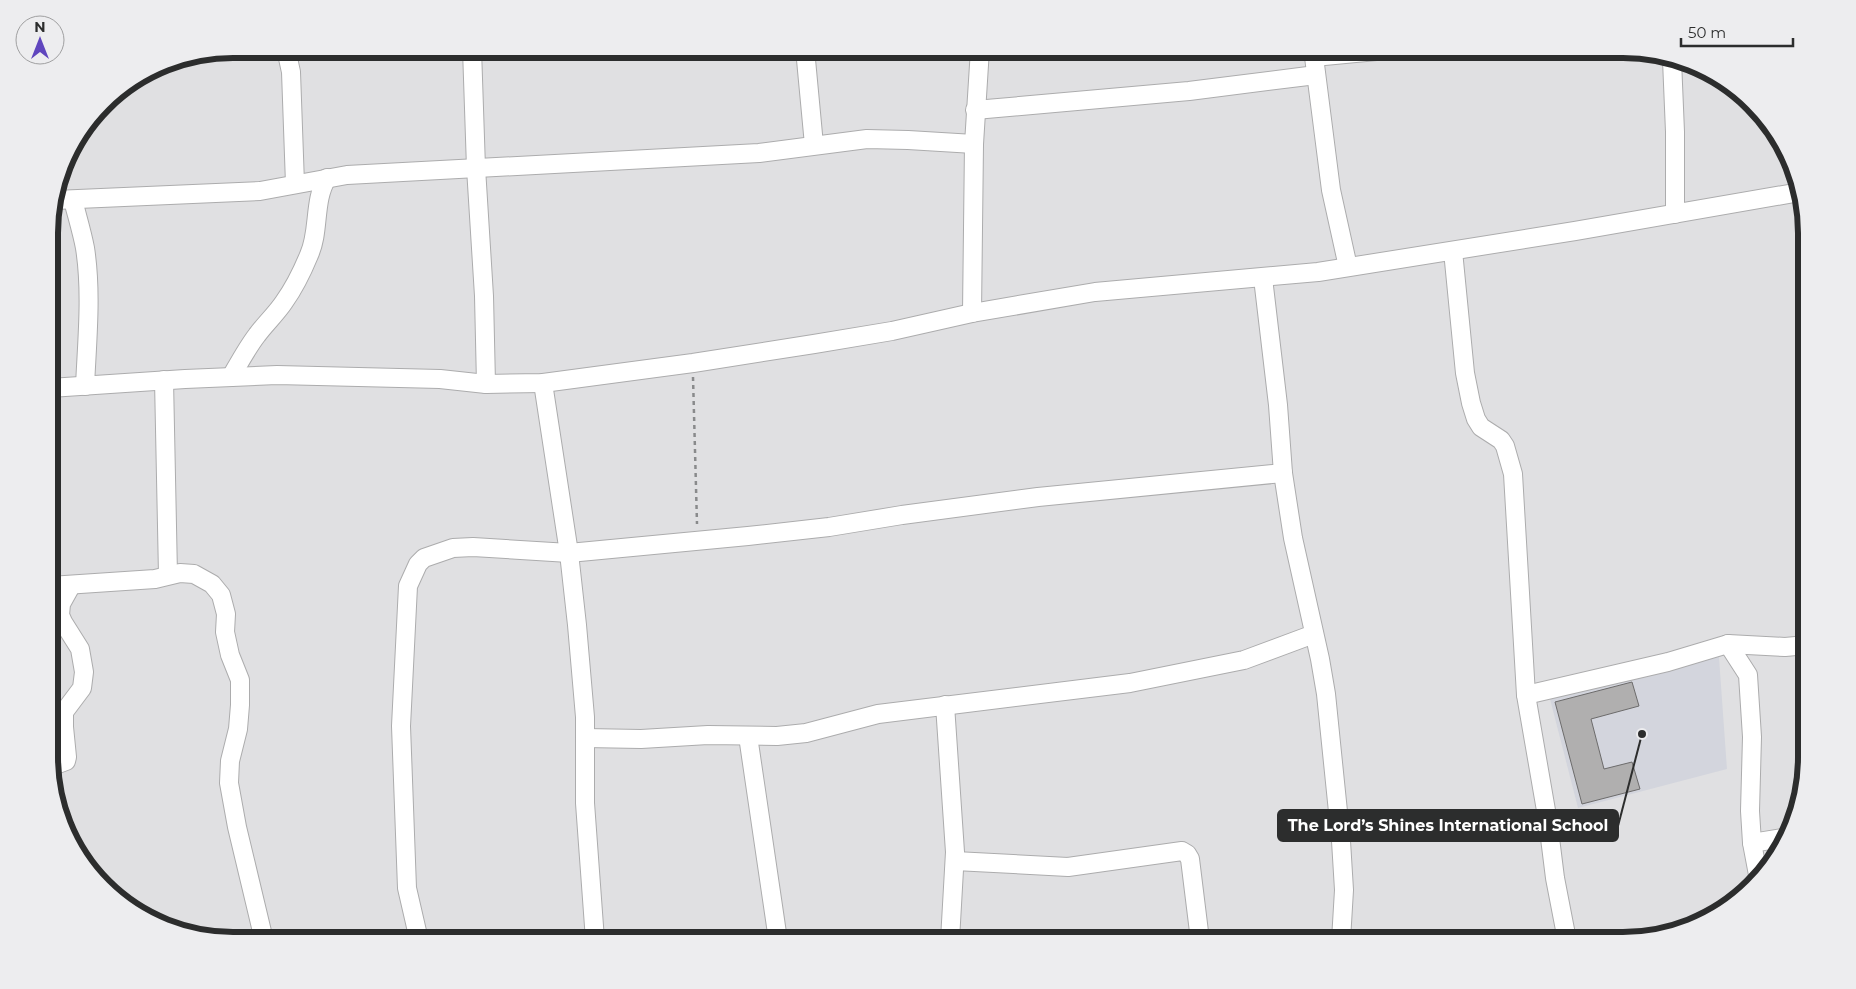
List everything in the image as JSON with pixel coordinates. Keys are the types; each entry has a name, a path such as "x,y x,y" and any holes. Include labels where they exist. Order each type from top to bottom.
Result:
{"street":[{"path":"288,58 291,72 295,184"},
{"path":"472,58 476,168 484,296 486,384"},
{"path":"806,58 814,145"},
{"path":"972,313 974,144 979,58"},
{"path":"1314,58 1331,190 1348,267"},
{"path":"1672,65 1676,132 1675,214"},
{"path":"975,110 1189,92 1316,75"},
{"path":"61,200 260,191 327,178 404,171 759,153 867,139 974,144"},
{"path":"231,377 252,342 283,303 302,271 315,235 322,186 327,178"},
{"path":"58,388 277,375 440,379 486,384 543,383 693,363 892,331 972,313 1095,292 1318,272 1794,193"},
{"path":"73,200 81,230 87,269 88,335 85,386"},
{"path":"1453,251 1465,373 1471,403 1476,419 1482,427 1501,440 1505,446 1510,456 1513,474 1526,694 1565,931"},
{"path":"1263,278 1278,405 1283,473 1293,538 1326,694 1342,841 1344,890 1342,931"},
{"path":"164,380 168,575"},
{"path":"543,383 569,553 582,684 585,738 585,802 594,932"},
{"path":"417,932 407,888 401,726 408,586 418,564 424,558 453,548 473,547 569,553 698,541 829,527 902,515 1038,497 1283,473"},
{"path":"58,586 155,579 180,573 194,574 212,584 221,595 226,614 225,632 230,655 240,680 238,729 230,761 229,783 237,827 262,932"},
{"path":"58,764 66,761 67,757 64,712 82,688 84,672 80,649 60,615 61,604 71,586"},
{"path":"585,738 641,739 708,735 777,736 806,732 878,714 1130,683 1244,660 1314,634"},
{"path":"1526,694 1553,690 1668,662 1728,644 1785,647 1798,646"},
{"path":"1728,644 1748,675 1752,738 1750,811 1752,844 1757,869"},
{"path":"945,706 952,785 955,861 951,931"},
{"path":"748,736 777,932"},
{"path":"1752,844 1778,838"},
{"path":"955,861 1068,867 1182,851 1190,859 1199,931"}],"path":[{"path":"693,363 698,541"}],"shaded area":[{"path":"1719,657 1727,769 1578,808 1550,699"}],"building":[{"path":"1632,682 1639,706 1591,719 1604,769 1632,762 1640,789 1582,804 1555,702"}],"place":[{"name":"The Lord’s Shines International School","path":"1642,734"}]}
